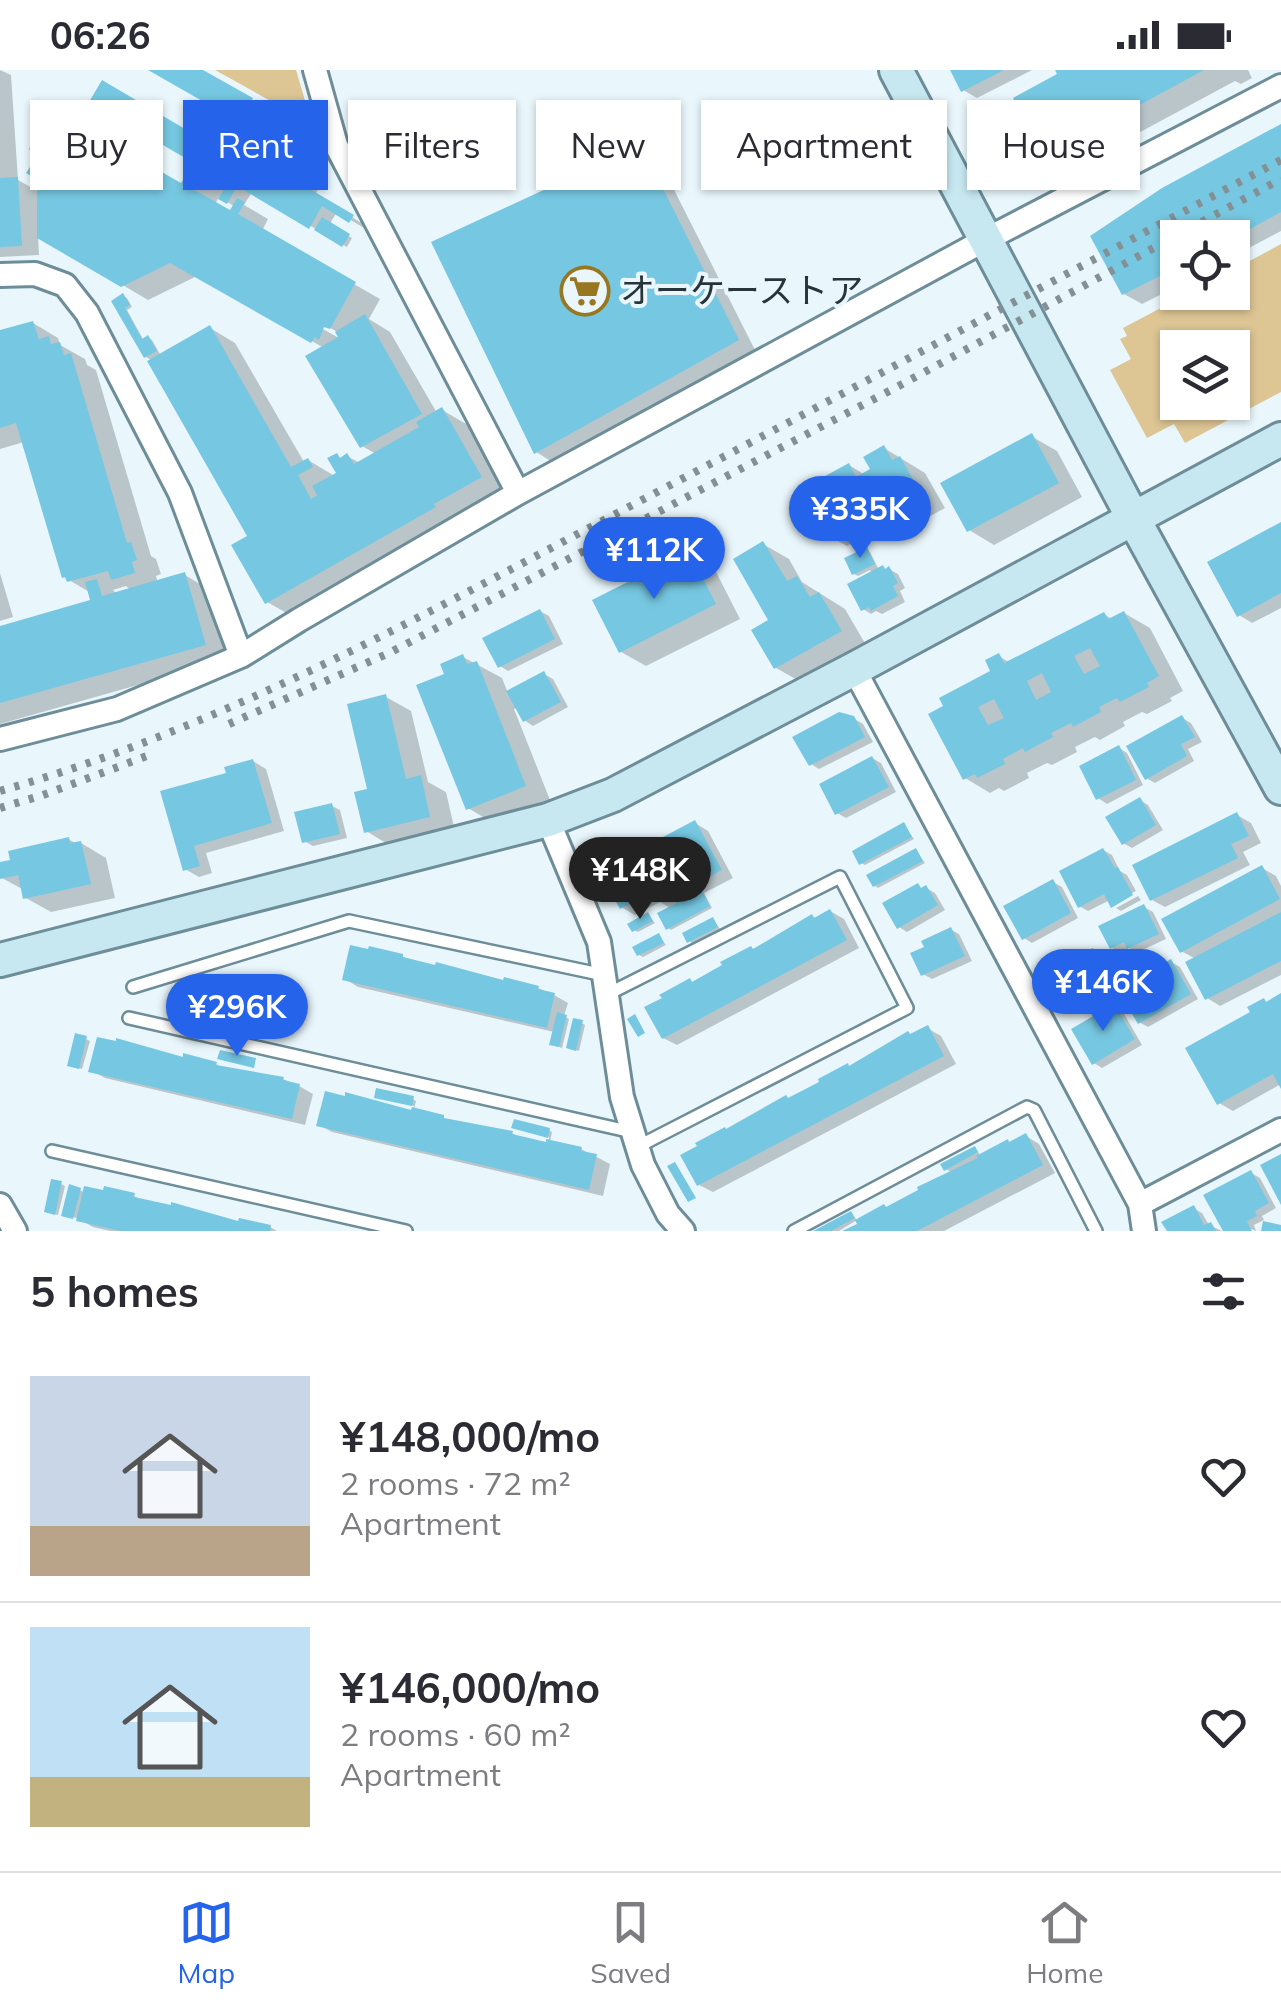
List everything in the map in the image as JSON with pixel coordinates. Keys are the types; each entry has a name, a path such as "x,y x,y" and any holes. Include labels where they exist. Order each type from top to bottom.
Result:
{"street":[{"path":"315,70 336,144 518,493"},
{"path":"896,70 1281,788"},
{"path":"0,739 117,709 240,656 518,493 1281,86"},
{"path":"0,275 35,274 64,286 87,313 180,493 240,656"},
{"path":"0,960 548,820 612,795 1281,438"},
{"path":"854,669 1140,1204 1144,1231"},
{"path":"548,820 598,942 622,1097 642,1165 668,1214 683,1231"},
{"path":"1140,1204 1281,1130"},
{"path":"0,1205 15,1231"}],"lane":[{"path":"129,1018 635,1140 907,1008 840,877 606,984 350,920 133,986"},
{"path":"794,1231 1027,1107 1034,1110 1096,1231"},
{"path":"52,1150 406,1231"}],"shaded area":[{"path":"215,70 296,70 305,100 269,100"},
{"path":"1281,244 1281,392 1250,408 1250,330 1160,330 1160,420 1228,420 1185,443 1174,424 1147,438 1110,370 1131,359 1120,339 1127,336 1123,328 1160,308 1250,310 1250,261"}],"building":[{"path":"148,70 203,70 253,98 200,100"},
{"path":"950,70 1004,70 961,92"},
{"path":"1055,70 1204,70 1140,105 1140,100 1014,100 1057,74"},
{"path":"102,80 136,100 90,100"},
{"path":"163,116 183,128 183,157 163,145"},
{"path":"1281,124 1281,212 1250,229 1250,220 1160,220 1160,276 1122,295 1090,236 1162,188"},
{"path":"163,173 181,183 183,180 183,190 195,190 230,210 237,198 245,202 238,214 356,282 330,329 324,327 319,340 315,337 311,343 170,263 121,287 37,238 37,190 163,190"},
{"path":"18,177 22,246 0,247 0,178"},
{"path":"224,190 235,190 227,204 218,199"},
{"path":"244,190 312,190 354,215 349,223 322,206 309,229"},
{"name":"オーケーストア","path":"544,190 664,190 739,340 534,454 431,242"},
{"path":"322,217 350,234 342,247 314,230"},
{"path":"123,293 130,305 125,308 142,339 148,335 157,351 144,358 111,301"},
{"path":"365,314 422,414 360,448 305,356 338,337 335,332"},
{"path":"33,321 39,339 49,336 51,344 60,342 64,355 71,353 127,543 131,542 137,560 132,562 135,573 111,580 108,571 67,582 62,578 16,423 0,428 0,330"},
{"path":"210,325 291,467 308,458 313,467 298,475 311,499 317,495 312,486 336,473 327,458 337,453 340,458 347,453 354,464 419,427 416,422 442,407 482,477 265,604 231,545 247,536 147,361"},
{"path":"1032,433 1059,483 967,532 940,483"},
{"path":"884,445 892,460 900,456 921,494 876,518 869,506 819,534 796,492 849,463 856,477 870,469 863,457"},
{"path":"1281,522 1281,593 1237,617 1207,562"},
{"path":"763,541 787,581 797,576 810,597 819,592 842,631 774,669 751,630 768,620 733,559"},
{"path":"867,547 875,564 852,575 844,558"},
{"path":"689,551 716,604 619,653 592,600"},
{"path":"883,565 885,569 889,566 898,583 893,586 898,596 871,611 869,607 861,611 847,584"},
{"path":"185,572 206,645 0,703 0,626 90,600 85,582 97,579 102,596"},
{"path":"540,609 555,639 498,668 482,638"},
{"path":"1124,611 1159,676 1147,683 1149,687 1120,702 1117,698 1073,727 1071,723 1025,752 1023,748 1003,759 1005,764 977,778 975,774 963,780 928,714 943,706 939,698 990,671 985,660 999,653 1004,663 1104,612 1108,619","holes":["1090,648 1100,666 1084,674 1074,656","1042,673 1051,692 1036,700 1027,681","994,699 1004,718 988,725 978,707"]},
{"path":"463,654 467,664 477,661 526,786 466,810 416,685 444,674 440,664"},
{"path":"544,671 561,702 523,722 506,691"},
{"path":"386,694 406,779 421,775 430,817 364,833 354,792 367,789 347,704"},
{"path":"839,712 854,716 865,737 809,766 792,737"},
{"path":"1182,715 1195,737 1181,744 1187,756 1145,780 1126,746"},
{"path":"1119,745 1136,780 1096,800 1079,766"},
{"path":"872,756 889,787 835,815 819,784"},
{"path":"253,759 272,823 194,846 200,866 183,871 160,791 226,773 224,767"},
{"path":"1140,797 1156,825 1122,845 1105,817"},
{"path":"332,803 340,834 302,843 294,812"},
{"path":"1237,812 1249,836 1231,844 1238,858 1150,901 1132,865"},
{"path":"695,820 722,870 658,903 652,892 620,909 599,871"},
{"path":"904,822 912,837 859,865 852,851"},
{"path":"69,837 70,843 81,841 91,884 23,899 18,875 0,879 0,862 10,860 8,851"},
{"path":"916,848 923,861 873,887 866,875"},
{"path":"1103,848 1133,895 1111,908 1104,894 1078,908 1059,871"},
{"path":"1262,865 1280,899 1180,953 1161,919"},
{"path":"1053,879 1071,913 1022,940 1003,906"},
{"path":"918,883 921,888 926,885 938,905 897,929 882,903"},
{"path":"702,890 710,906 666,930 657,913"},
{"path":"1144,904 1159,934 1127,949 1124,942 1110,949 1098,926"},
{"path":"830,909 847,940 662,1039 644,1007 662,998 659,995 690,978 692,982 722,965 720,962 751,946 753,949 812,914 814,918"},
{"path":"648,912 653,921 632,932 627,924"},
{"path":"1281,912 1281,961 1205,1000 1185,962"},
{"path":"713,917 718,927 687,943 682,933"},
{"path":"951,927 965,956 921,976 910,953 924,947 921,941"},
{"path":"659,933 664,943 637,956 632,947"},
{"path":"350,945 368,949 369,946 435,965 436,962 539,986 538,989 555,993 547,1028 342,980"},
{"path":"1093,948 1108,979 1059,1003 1042,966 1076,950 1078,955"},
{"path":"1171,959 1191,994 1138,1024 1118,990"},
{"path":"1281,993 1281,1089 1273,1074 1217,1105 1185,1048 1250,1012 1247,1007"},
{"path":"1114,1004 1135,1039 1092,1065 1071,1029"},
{"path":"557,1012 567,1015 559,1047 549,1045"},
{"path":"635,1014 645,1033 638,1037 627,1019"},
{"path":"573,1018 583,1020 576,1051 566,1048"},
{"path":"928,1025 944,1056 697,1186 680,1155 697,1146 695,1143 819,1082 818,1079 848,1063 849,1066 908,1031 910,1034"},
{"path":"75,1033 87,1036 79,1069 67,1066"},
{"path":"97,1037 284,1077 283,1080 300,1084 292,1119 88,1072"},
{"path":"220,1050 256,1058 254,1068 217,1059"},
{"path":"376,1088 414,1096 412,1106 374,1098"},
{"path":"325,1091 345,1096 345,1092 546,1142 582,1147 581,1151 597,1154 589,1190 316,1126"},
{"path":"514,1119 550,1128 548,1138 511,1128"},
{"path":"1026,1133 1043,1165 917,1231 842,1231 884,1204 886,1207 918,1190 917,1187"},
{"path":"975,1146 978,1152 944,1171 940,1164"},
{"path":"1281,1154 1281,1205 1260,1165"},
{"path":"675,1162 696,1198 688,1202 667,1166"},
{"path":"1251,1170 1269,1203 1247,1221 1252,1231 1223,1231 1203,1195"},
{"path":"51,1179 62,1181 55,1215 44,1212"},
{"path":"69,1184 81,1188 73,1219 61,1216"},
{"path":"84,1186 103,1190 104,1186 135,1193 134,1197 271,1225 270,1231 121,1231 76,1221"},
{"path":"1194,1205 1204,1225 1211,1222 1216,1231 1167,1231 1161,1222"},
{"path":"851,1211 855,1218 831,1231 813,1231"},
{"path":"1263,1221 1281,1225 1281,1231 1261,1231"}],"railway":[{"path":"0,791 158,737 310,671 691,474 1281,160"},
{"path":"229,724 389,653 895,388 1281,179"},
{"path":"0,808 155,753"}],"place":[{"name":"オーケーストア","path":"585,291"}]}
